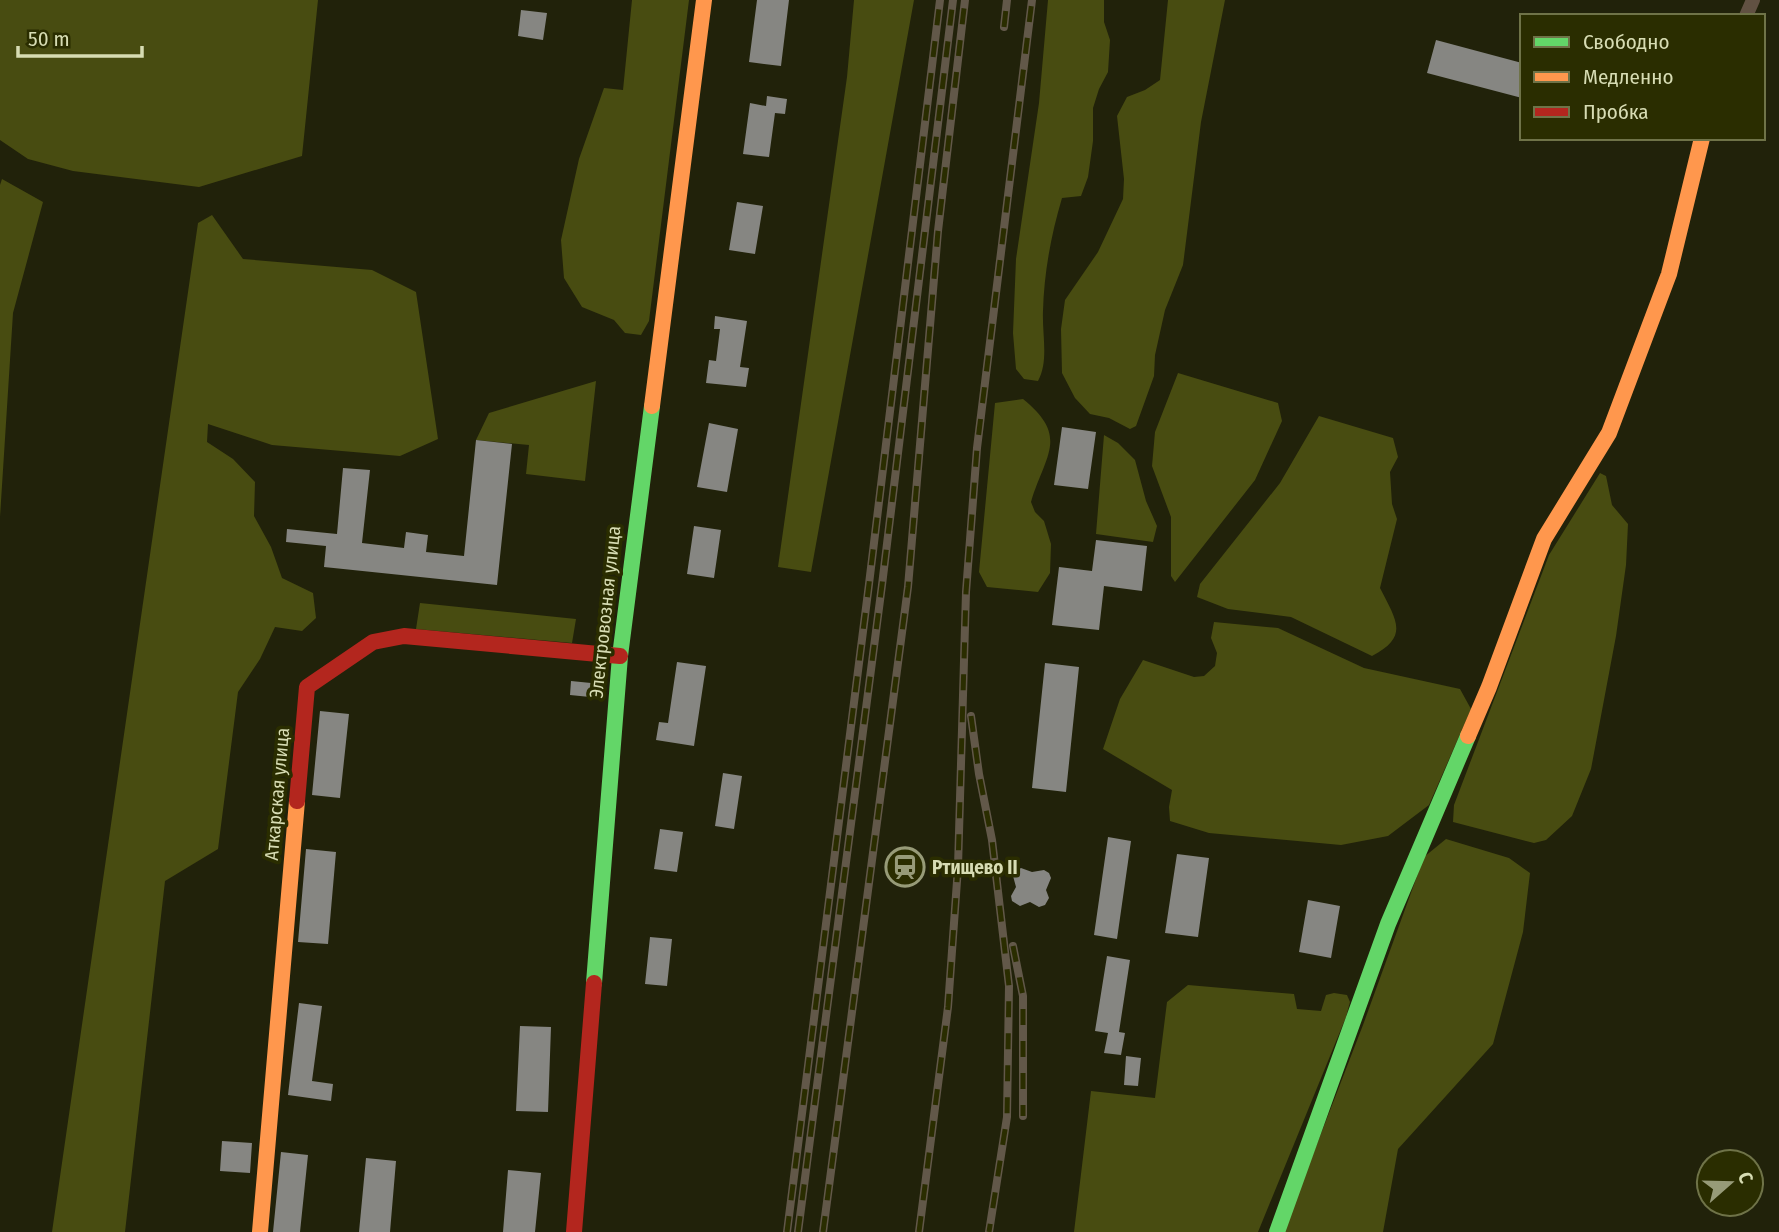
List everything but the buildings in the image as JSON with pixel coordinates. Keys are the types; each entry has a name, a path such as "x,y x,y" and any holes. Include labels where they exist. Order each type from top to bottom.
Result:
{"street":[{"name":"Электровозная улица","path":"573,1232 620,656 704,0"},
{"path":"1277,1232 1388,924 1489,687 1544,539 1614,421 1669,274 1702,140"},
{"name":"Аткарская улица","path":"260,1232 307,687 373,642 404,636 620,656"}],"green space":[{"path":"0,0 318,0 302,156 199,187 73,171 28,159 0,140"},
{"path":"632,0 689,0 649,321 641,335 625,333 614,320 582,307 564,278 561,240 579,159 604,88 623,90"},
{"path":"854,0 914,0 811,572 778,567 847,77"},
{"path":"1048,0 1104,0 1104,22 1110,40 1108,72 1093,108 1093,141 1088,177 1081,196 1062,198 1051,240 1044,297 1044,356 1038,381 1024,379 1016,369 1013,333 1016,259 1039,103"},
{"path":"1168,0 1225,0 1201,122 1183,265 1165,310 1155,355 1154,376 1136,426 1130,429 1109,418 1090,414 1075,398 1062,373 1061,329 1065,300 1098,252 1123,199 1124,179 1117,116 1127,97 1160,80"},
{"path":"2,179 43,202 13,313 0,517 0,185"},
{"path":"212,215 243,259 372,270 416,292 438,439 400,456 272,445 208,424 207,442 233,459 255,482 254,516 271,547 282,578 313,593 316,618 302,631 275,627 260,659 238,692 218,849 165,881 125,1232 52,1232 198,223"},
{"path":"1178,373 1278,403 1282,421 1255,480 1175,582 1171,576 1171,517 1152,466 1155,432"},
{"path":"596,381 585,481 526,474 529,445 476,440 489,413"},
{"path":"1023,399 1037,412 1050,436 1047,459 1031,502 1035,512 1044,521 1051,544 1050,573 1038,592 987,587 979,572 995,403"},
{"path":"1319,416 1393,438 1398,457 1390,472 1392,504 1397,519 1380,588 1395,618 1395,634 1384,649 1372,656 1291,617 1228,609 1197,597 1200,584 1280,483"},
{"path":"1104,435 1118,443 1135,460 1146,501 1157,526 1153,542 1096,534"},
{"path":"1600,473 1606,476 1612,505 1628,524 1626,565 1616,636 1591,769 1572,816 1546,840 1534,843 1453,822 1454,805 1549,555"},
{"path":"420,603 576,619 572,643 416,629"},
{"path":"1214,622 1278,628 1364,668 1460,689 1471,709 1429,805 1388,836 1341,845 1209,833 1170,821 1172,790 1103,749 1120,699 1143,660 1194,677 1204,676 1215,666 1217,653 1211,638"},
{"path":"1446,839 1509,858 1530,873 1523,932 1493,1044 1398,1149 1383,1232 1283,1232 1424,857"},
{"path":"1188,985 1294,994 1297,1009 1321,1011 1326,995 1334,993 1347,995 1350,1002 1258,1232 1074,1232 1091,1091 1155,1098 1167,1002"}],"railway":[{"path":"787,1232 940,0"},
{"path":"798,1232 882,585 953,0"},
{"path":"823,1232 908,587 938,231 965,0"},
{"path":"1004,27 1007,0"},
{"path":"919,1232 948,1007 958,867 966,592 977,448 1032,0"},
{"path":"971,716 992,840 1009,986 1007,1117 989,1232"},
{"path":"1013,946 1023,996 1023,1116"}],"traffic: fast":[{"path":"594,983 620,656 652,406"},
{"path":"1277,1232 1388,924 1468,736"}],"traffic: slow":[{"path":"652,406 704,0"},
{"path":"1468,736 1544,539 1609,433 1669,274 1702,140"},
{"path":"260,1232 297,801"}],"traffic: jam":[{"path":"297,801 307,687 373,642 404,636 620,656"},
{"path":"574,1232 594,983"}],"place":[{"name":"Ртищево II","path":"905,867"}]}
